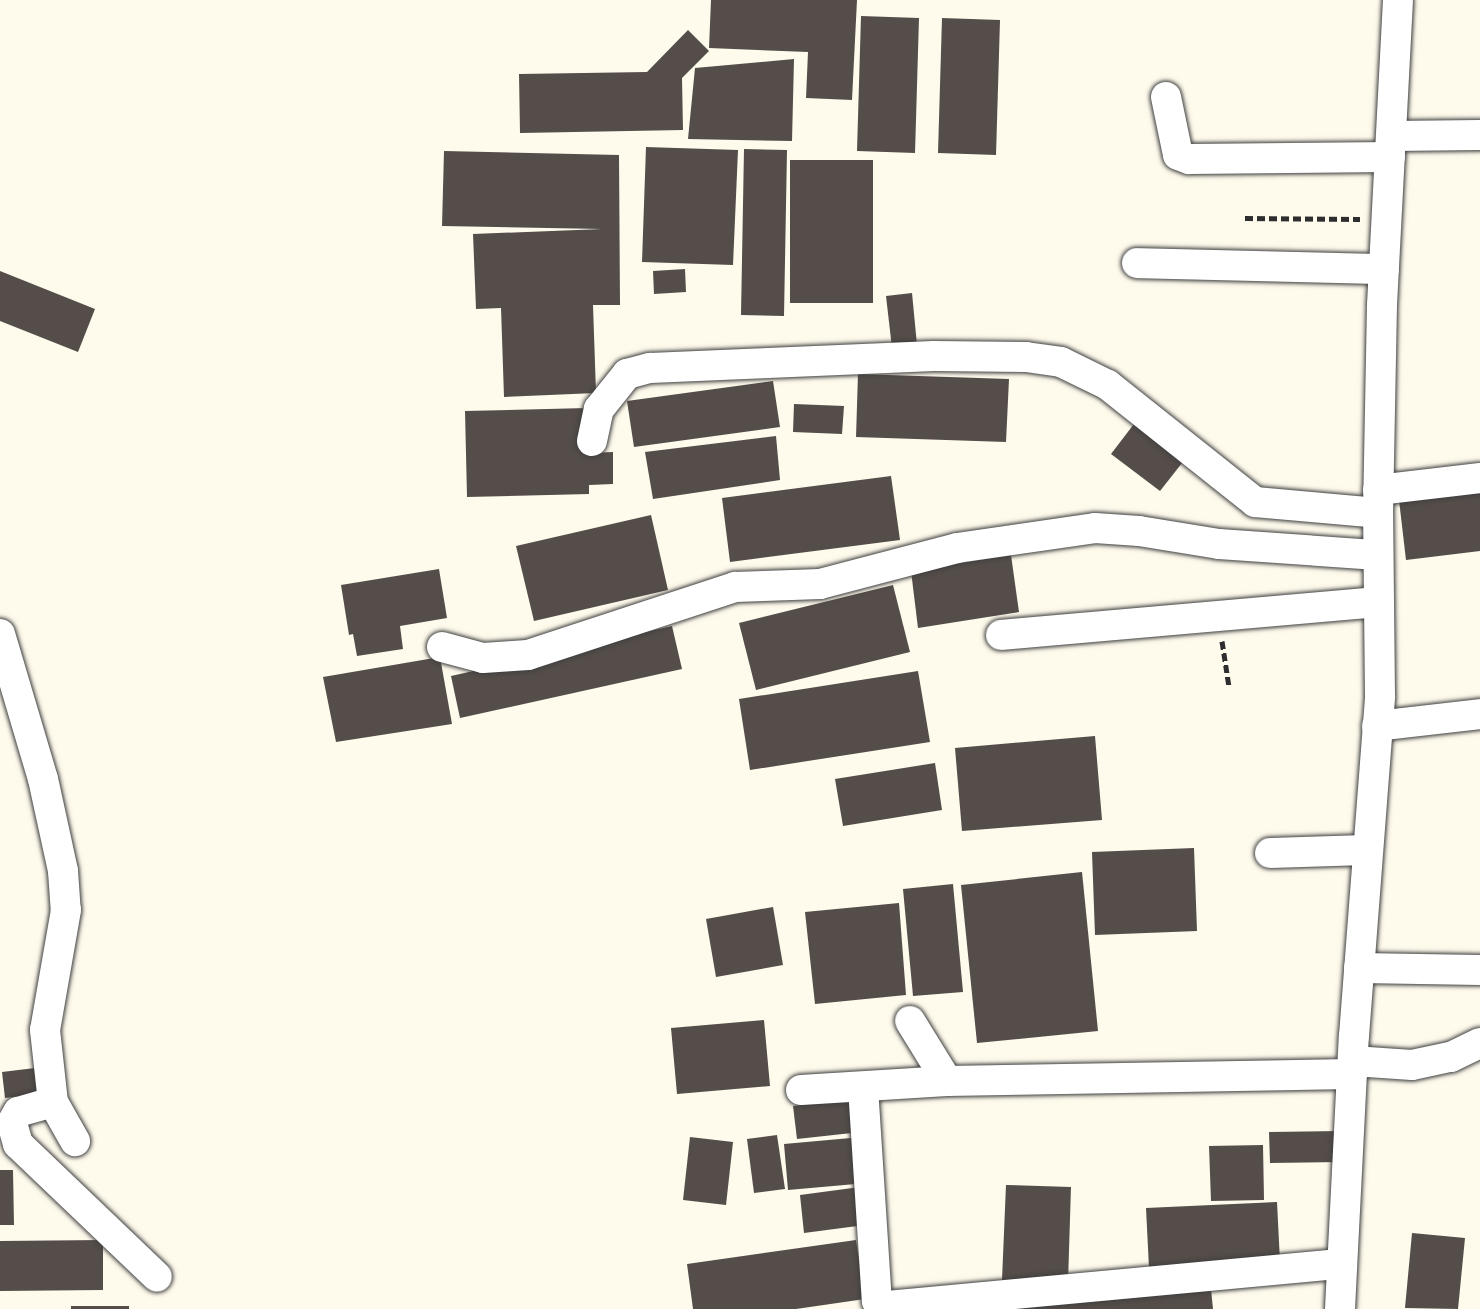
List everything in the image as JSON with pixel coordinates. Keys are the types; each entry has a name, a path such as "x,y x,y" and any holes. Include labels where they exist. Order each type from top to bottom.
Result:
{"street":[{"path":"1340,1309 1352,1068 1377,726 1378,502 1384,269 1398,0"},
{"path":"1166,97 1178,155 1189,159 1391,147 1480,135"},
{"path":"1137,263 1384,269"},
{"path":"592,441 599,409 627,374 650,368 934,356 1026,357 1061,362 1108,385 1255,502 1378,502 1480,478"},
{"path":"442,647 483,658 528,655 735,587 820,584 957,548 1095,528 1139,531 1219,544 1378,555"},
{"path":"1001,635 1378,602"},
{"path":"0,634 43,779 63,871 66,910 45,1030 53,1102 75,1141"},
{"path":"1377,726 1480,714"},
{"path":"1270,853 1366,850"},
{"path":"1359,968 1480,970"},
{"path":"910,1021 947,1081"},
{"path":"801,1090 947,1081 1412,1065 1451,1057 1480,1043"},
{"path":"863,1087 877,1301 886,1306 1341,1264"},
{"path":"53,1102 18,1112 12,1123 18,1144 157,1277"}],"path":[{"path":"1245,218 1387,219"},
{"path":"1218,616 1229,687"}],"building":[{"path":"711,0 857,0 852,100 806,98 808,52 709,48"},
{"path":"861,16 919,18 915,153 857,151"},
{"path":"942,18 1000,20 996,155 938,153"},
{"path":"688,30 709,51 682,78 683,130 520,133 519,74 647,72"},
{"path":"794,59 792,141 688,139 695,68"},
{"path":"646,147 738,150 733,265 642,262"},
{"path":"744,149 787,150 784,316 741,315"},
{"path":"444,151 619,155 620,305 593,305 596,393 504,397 501,308 476,309 473,234 602,229 442,226"},
{"path":"790,160 873,160 873,303 790,303"},
{"path":"685,269 686,292 654,294 653,271"},
{"path":"0,271 95,309 78,352 0,321"},
{"path":"912,293 917,345 892,348 886,296"},
{"path":"858,374 1009,379 1006,442 856,437"},
{"path":"773,381 780,427 634,447 627,401"},
{"path":"794,404 844,406 842,434 793,432"},
{"path":"587,408 588,453 613,452 613,484 589,485 589,494 467,497 465,411"},
{"path":"1137,420 1186,458 1160,491 1111,454"},
{"path":"776,436 780,480 653,499 645,452"},
{"path":"891,476 900,540 730,562 722,498"},
{"path":"1480,490 1480,551 1406,560 1399,500"},
{"path":"651,515 668,590 534,621 516,546"},
{"path":"1011,555 1019,612 918,628 911,571"},
{"path":"439,569 447,618 400,626 403,649 357,656 353,634 349,635 341,585"},
{"path":"893,585 910,652 756,690 739,623"},
{"path":"672,626 682,669 460,718 451,676"},
{"path":"440,657 452,724 336,742 323,677"},
{"path":"918,671 930,742 750,770 739,699"},
{"path":"1095,736 1102,820 962,831 955,748"},
{"path":"935,763 942,810 843,826 835,779"},
{"path":"1194,848 1197,931 1095,935 1092,852"},
{"path":"1082,872 1098,1031 977,1043 961,885"},
{"path":"953,884 963,992 913,996 903,889"},
{"path":"899,903 906,995 815,1004 805,912"},
{"path":"773,907 783,965 716,977 706,919"},
{"path":"764,1020 770,1086 677,1094 671,1028"},
{"path":"35,1068 39,1094 5,1098 2,1072"},
{"path":"858,1098 861,1132 797,1139 793,1106"},
{"path":"1341,1131 1341,1162 1270,1163 1269,1132"},
{"path":"777,1135 785,1189 754,1193 747,1139"},
{"path":"690,1137 733,1142 726,1205 683,1200"},
{"path":"862,1137 867,1183 788,1190 784,1144"},
{"path":"1263,1145 1264,1200 1211,1201 1209,1146"},
{"path":"0,1170 13,1170 14,1225 0,1225"},
{"path":"1006,1185 1071,1187 1068,1282 1002,1280"},
{"path":"860,1187 865,1225 804,1233 800,1195"},
{"path":"1277,1202 1280,1262 1149,1268 1146,1208"},
{"path":"1412,1233 1465,1238 1458,1309 1405,1308"},
{"path":"103,1240 103,1290 0,1291 0,1241"},
{"path":"856,1240 865,1299 796,1309 693,1309 687,1264"},
{"path":"1211,1289 1213,1309 1007,1309"},
{"path":"71,1306 129,1306 129,1309 71,1309"}]}
